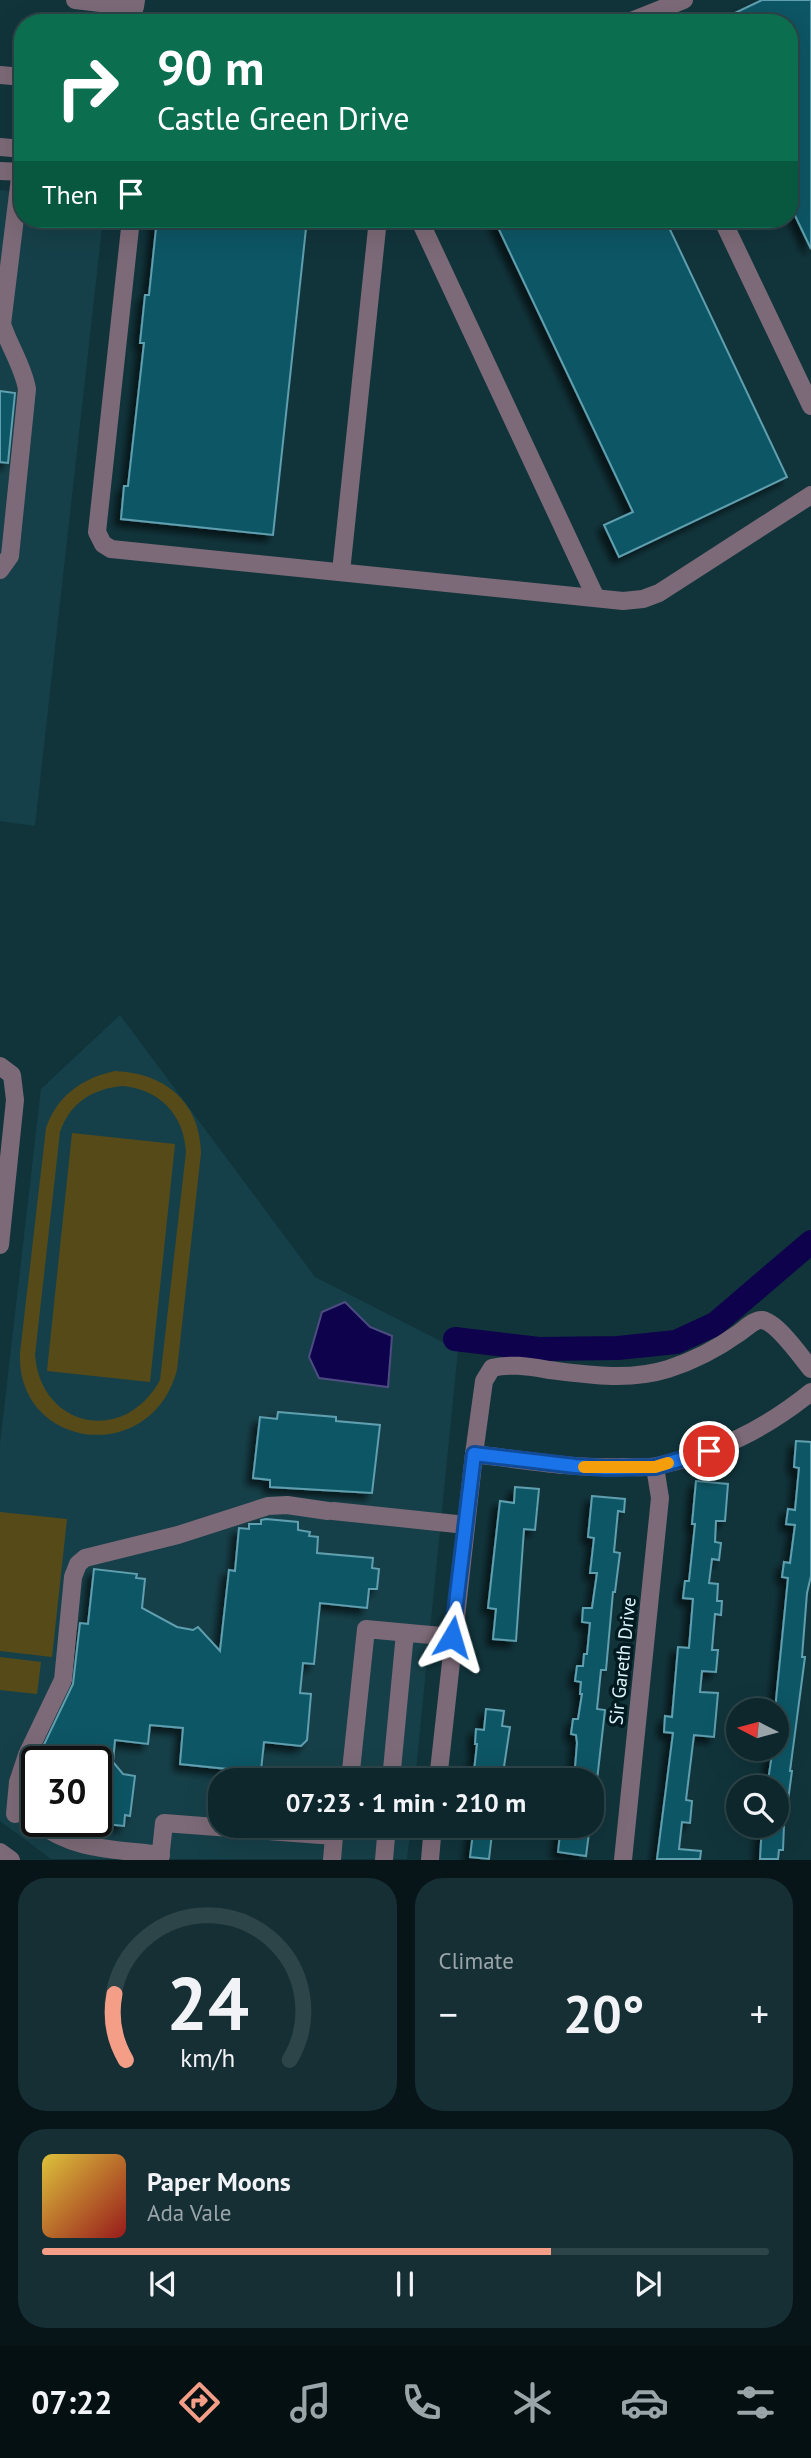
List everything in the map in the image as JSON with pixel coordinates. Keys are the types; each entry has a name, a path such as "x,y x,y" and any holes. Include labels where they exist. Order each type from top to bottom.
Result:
{"street":[{"path":"75,0 135,7 136,0"},
{"path":"648,14 684,0"},
{"path":"0,570 10,555 27,389 24,373 8,344 2,324 5,266 14,217"},
{"path":"130,228 97,532 103,544 111,549 623,601 643,599 659,593 811,495"},
{"path":"341,572 377,228"},
{"path":"423,228 596,598"},
{"path":"726,228 811,405"},
{"path":"0,1066 12,1075 15,1100 0,1245"},
{"path":"439,1768 474,1454 484,1381 492,1368 529,1367 610,1376 642,1376 667,1370 696,1358 728,1341 758,1320 764,1320 776,1329 811,1369"},
{"path":"474,1454 575,1466 655,1467 738,1440 784,1414 811,1392"},
{"name":"Sir Gareth Drive","path":"623,1860 660,1498 655,1467"},
{"path":"15,1814 18,1782 27,1755 63,1679 74,1577 78,1564 85,1558 178,1535 268,1506 287,1505 466,1525"},
{"path":"351,1768 366,1629 452,1637"},
{"path":"392,1768 405,1633"},
{"path":"15,1814 21,1816"},
{"path":"0,1824 15,1814"},
{"path":"58,1837 83,1846 160,1857 164,1823 334,1836 332,1860"},
{"path":"384,1860 386,1838"},
{"path":"430,1860 432,1838"},
{"path":"0,1852 11,1860"}],"shaded area":[{"path":"0,190 14,192 14,228 102,228 35,826 0,821"},
{"path":"120,1015 315,1277 458,1350 416,1768 208,1768 208,1838 409,1838 407,1859 51,1859 21,1837 112,1837 112,1746 21,1746 21,1837 0,1821 0,1444 41,1089"},
{"path":"115,1071 149,1077 176,1093 194,1119 201,1153 177,1370 163,1401 141,1422 115,1433 87,1434 61,1426 39,1410 25,1385 20,1353 46,1128 57,1107 72,1090 103,1074","holes":["122,1086 148,1092 168,1106 180,1126 186,1152 160,1380 145,1401 127,1414 107,1420 87,1420 68,1413 52,1399 41,1380 35,1355 60,1132 76,1105 92,1094"]},
{"path":"72,1133 175,1144 150,1382 47,1371"},
{"path":"345,1302 370,1327 392,1336 388,1387 319,1378 309,1357 322,1312"},
{"path":"0,1512 67,1519 52,1657 0,1651"},
{"path":"0,1657 41,1662 37,1694 0,1690"}],"building":[{"path":"762,0 811,0 811,249 798,222 798,14 733,14"},
{"path":"156,228 306,228 273,535 121,519 124,486 128,486 144,343 140,343 145,295 149,295"},
{"path":"498,228 669,228 787,477 619,557 604,525 633,512"},
{"path":"0,391 15,393 8,463 0,462"},
{"path":"278,1412 336,1417 336,1421 380,1425 372,1493 270,1487 270,1480 253,1478 260,1417 277,1419"},
{"path":"796,1441 811,1442 811,1576 807,1593 802,1657 805,1657 789,1793 789,1775 769,1775 771,1761 789,1761 789,1698 776,1698 788,1578 782,1577 784,1562 790,1563 795,1525 786,1524 788,1509 795,1510 799,1468 794,1467"},
{"path":"696,1481 728,1484 725,1521 716,1521 715,1542 721,1543 719,1560 712,1559 709,1583 718,1584 717,1601 722,1601 721,1615 715,1614 712,1650 718,1650 716,1672 702,1671 700,1692 718,1693 714,1737 694,1735 686,1800 692,1801 690,1823 682,1822 679,1849 701,1851 700,1859 657,1859 673,1733 664,1732 665,1716 672,1717 678,1647 689,1648 693,1599 683,1598 685,1581 689,1581"},
{"path":"515,1487 539,1489 535,1530 524,1529 516,1641 493,1639 496,1609 488,1608 500,1501 514,1503"},
{"path":"592,1496 625,1499 624,1512 618,1511 614,1552 620,1553 613,1592 606,1670 601,1670 597,1709 605,1710 598,1768 575,1768 577,1743 576,1735 571,1734 573,1719 578,1719 582,1694 581,1682 575,1681 577,1666 583,1666 584,1654 587,1654 590,1623 582,1622 583,1608 592,1608 597,1573 590,1573 594,1538 588,1537"},
{"path":"261,1520 298,1522 298,1530 318,1537 317,1553 373,1558 372,1568 379,1569 377,1589 369,1589 367,1608 320,1603 314,1664 303,1663 300,1693 311,1694 307,1740 301,1746 264,1742 261,1768 218,1768 180,1764 183,1728 150,1725 148,1744 115,1740 113,1762 123,1774 135,1776 130,1816 125,1815 124,1826 112,1825 112,1746 43,1746 73,1684 80,1623 88,1624 94,1569 137,1574 136,1578 145,1579 142,1608 177,1627 193,1630 198,1627 220,1651 229,1570 235,1571 239,1528 249,1529 249,1524 261,1524"},
{"path":"486,1709 504,1711 502,1726 510,1727 504,1768 474,1768 476,1729 484,1730"},
{"path":"472,1838 491,1838 489,1859 470,1857"},
{"path":"560,1838 588,1838 586,1856 558,1852"},
{"path":"761,1838 783,1838 783,1850 779,1850 778,1859 760,1859"}],"waterway":[{"path":"455,1339 539,1349 618,1348 676,1342 715,1324 811,1242"}],"slow traffic":[{"path":"584,1467 655,1467 668,1463"}],"route":[{"path":"452,1637 474,1454 606,1468 655,1467 709,1451"}]}
